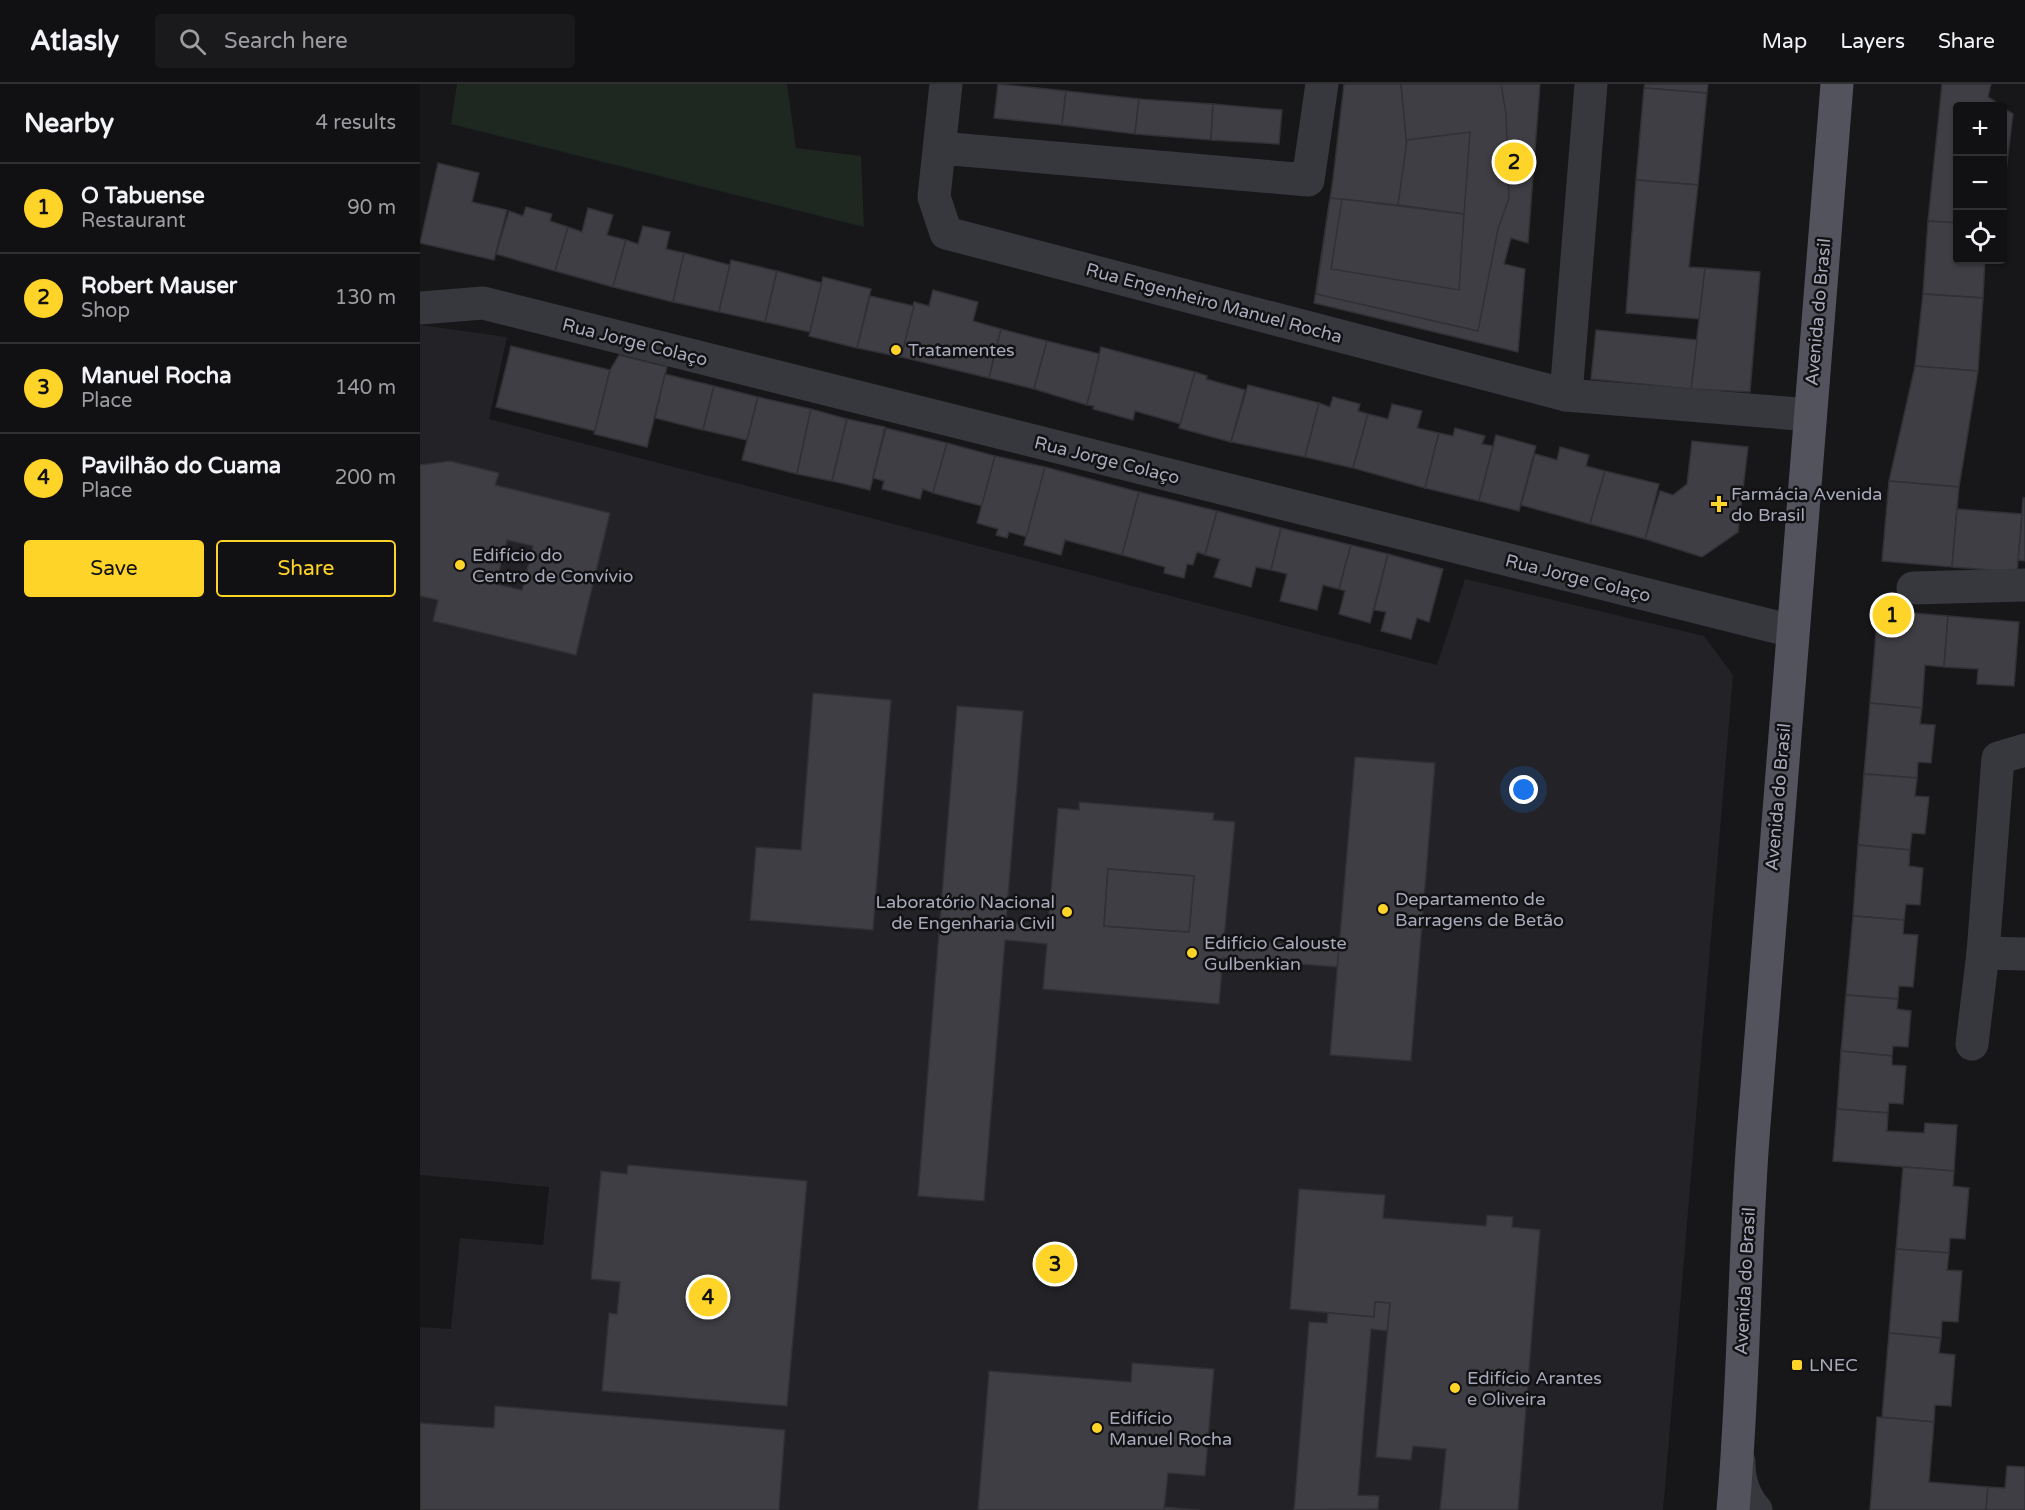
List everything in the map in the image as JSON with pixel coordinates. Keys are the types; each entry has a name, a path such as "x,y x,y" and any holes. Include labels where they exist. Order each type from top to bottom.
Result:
{"main road":[{"name":"Avenida do Brasil","path":"1734,1510 1752,1163 1792,631 1837,84"}],"street":[{"name":"Rua Engenheiro Manuel Rocha","path":"946,84 934,197 946,233 1566,395 1810,415"},
{"path":"939,148 1308,180 1322,84"},
{"path":"1566,395 1591,84"},
{"name":"Rua Jorge Colaço","path":"420,308 483,303 1792,631"},
{"path":"1913,588 2025,585"},
{"path":"1972,1044 1983,953 1998,758 2025,750"},
{"path":"1983,953 2025,954"},
{"path":"1738,1454 1743,1488 1749,1502 1756,1510"}],"shaded area":[{"path":"457,84 787,84 796,148 861,156 864,227 451,124"},
{"name":"Laboratório Nacional de Engenharia Civil","path":"420,325 507,337 489,419 1437,665 1465,579 1704,636 1733,675 1663,1510 420,1510 420,1327 451,1329 460,1238 543,1245 549,1187 420,1175"}],"building":[{"path":"998,84 1066,91 1062,125 994,118"},
{"path":"1344,84 1540,84 1528,243 1511,238 1504,264 1525,269 1518,352 1314,303 1333,179"},
{"path":"1401,84 1478,84 1482,97 1491,108 1492,120 1470,132 1407,140"},
{"path":"1401,84 1501,84 1506,114 1509,198 1498,229 1478,331 1316,294 1330,198 1398,205 1407,149"},
{"path":"1645,84 1708,84 1707,93 1644,88"},
{"path":"1942,84 1991,84 1988,97 1996,102 1953,102 1953,223 1928,221"},
{"path":"1644,88 1707,93 1698,185 1636,180"},
{"path":"1066,91 1139,99 1135,134 1062,125"},
{"path":"1139,99 1213,104 1211,140 1135,134"},
{"path":"1213,104 1282,110 1279,144 1211,140"},
{"path":"2007,110 2013,114 2007,163"},
{"path":"1470,132 1464,214 1398,205 1407,140"},
{"path":"438,163 479,173 472,202 507,210 494,260 420,243"},
{"path":"1636,180 1698,185 1689,267 1705,268 1700,319 1626,313"},
{"path":"1342,199 1464,214 1459,290 1331,269"},
{"path":"526,207 552,214 550,221 568,227 555,271 496,254 509,211 523,216"},
{"path":"588,208 613,215 607,235 626,240 613,287 555,271 568,227 582,232"},
{"path":"1928,221 1953,223 1953,264 1985,264 1983,298 1923,294"},
{"path":"643,226 670,232 666,249 684,253 673,302 613,287 626,240 638,244"},
{"path":"684,253 730,265 719,312 673,302"},
{"path":"731,260 777,271 765,322 719,312"},
{"path":"1705,268 1760,272 1750,392 1691,389"},
{"path":"777,271 822,283 810,332 765,322"},
{"path":"823,277 871,289 857,348 809,336"},
{"path":"933,290 978,302 973,321 1001,329 989,378 901,357 914,302 929,306"},
{"path":"1923,294 1983,298 1978,371 1915,366"},
{"path":"870,296 914,306 901,357 857,348"},
{"path":"1001,329 1047,341 1034,389 989,378"},
{"path":"1596,330 1697,340 1691,389 1591,379"},
{"path":"1047,341 1100,354 1087,405 1034,389"},
{"path":"511,346 610,370 595,431 496,407"},
{"path":"1101,347 1195,372 1181,424 1135,411 1133,420 1093,409 1094,406 1087,405"},
{"path":"619,355 667,367 647,447 594,434 610,370"},
{"path":"1915,366 1978,371 1959,487 1889,481"},
{"path":"1195,372 1207,376 1206,379 1245,390 1231,442 1179,428"},
{"path":"665,374 714,386 703,430 655,418"},
{"path":"1248,385 1319,403 1305,457 1231,442"},
{"path":"714,386 758,397 747,440 703,430"},
{"path":"758,397 811,409 797,474 742,460"},
{"path":"1333,397 1360,404 1358,411 1368,414 1353,468 1305,457 1319,403 1330,407"},
{"path":"1392,404 1422,411 1417,428 1439,433 1425,488 1353,468 1368,414 1388,419"},
{"path":"811,409 847,419 832,481 797,474"},
{"path":"847,419 885,427 870,490 832,481"},
{"path":"886,428 947,443 933,493 923,489 920,499 882,489 884,481 873,478"},
{"path":"1455,428 1485,436 1482,444 1493,446 1479,501 1425,488 1439,433 1453,436"},
{"path":"1496,435 1536,446 1519,511 1479,501"},
{"path":"1692,441 1748,447 1738,532 1702,557 1645,539 1660,491 1673,495 1687,484"},
{"path":"947,443 995,456 982,506 933,493"},
{"path":"1560,447 1589,455 1586,466 1605,471 1590,524 1521,505 1535,454 1557,460"},
{"path":"995,456 1045,467 1027,537 1009,532 1007,538 996,535 998,529 977,523"},
{"name":"Edifício do Centro de Convívio","path":"450,461 499,473 495,485 610,513 576,655 433,621 438,600 420,596 420,465","holes":["507,540 533,546 522,590 496,584"]},
{"path":"1045,467 1139,492 1122,555 1065,540 1061,555 1024,545"},
{"path":"1605,471 1659,484 1645,539 1590,524"},
{"path":"1889,481 1959,487 1952,567 1882,561"},
{"path":"1139,492 1217,511 1205,555 1197,552 1193,565 1187,564 1184,578 1164,573 1165,567 1122,555"},
{"path":"2023,498 2025,498 2025,561 2018,560"},
{"path":"1957,509 2022,514 2017,572 1952,567"},
{"path":"1217,511 1281,528 1271,570 1256,567 1251,587 1214,577 1220,559 1205,555"},
{"path":"1281,528 1351,545 1339,589 1323,585 1317,610 1280,601 1287,574 1271,570"},
{"path":"1351,545 1388,554 1370,623 1339,614 1345,591 1339,589"},
{"path":"1388,554 1443,569 1429,622 1417,618 1411,639 1381,631 1386,612 1374,610"},
{"path":"1878,610 1948,616 1944,667 1925,665 1922,708 1870,703"},
{"path":"1948,616 2019,622 2014,686 1977,684 1978,669 1944,667"},
{"path":"813,693 891,700 873,930 750,920 756,847 801,850"},
{"path":"1870,703 1922,708 1920,724 1935,725 1931,763 1918,762 1917,778 1864,774"},
{"name":"Edifício Calouste Gulbenkian","path":"957,706 1023,711 1006,922 1048,926 1058,808 1079,810 1079,802 1214,813 1213,820 1235,822 1224,939 1339,948 1338,967 1223,958 1219,1004 1043,989 1047,944 1005,940 984,1201 918,1196","holes":["1108,869 1194,876 1189,932 1104,926"]},
{"name":"Departamento de Barragens de Betão","path":"1355,757 1435,763 1411,1061 1330,1055"},
{"path":"1864,774 1917,778 1915,796 1929,797 1925,834 1912,833 1910,850 1858,845"},
{"path":"1858,845 1910,850 1909,866 1923,868 1920,905 1906,904 1904,920 1853,916"},
{"path":"1108,869 1194,876 1189,932 1104,926"},
{"path":"1853,916 1904,920 1903,934 1918,935 1913,987 1899,986 1898,999 1846,995"},
{"path":"1846,995 1898,999 1897,1009 1911,1011 1908,1047 1893,1046 1892,1056 1841,1051"},
{"path":"1841,1051 1892,1056 1892,1065 1906,1066 1903,1104 1889,1103 1888,1113 1837,1109"},
{"path":"1837,1109 1888,1113 1887,1131 1924,1133 1925,1123 1957,1125 1954,1171 1833,1161"},
{"path":"628,1165 807,1181 787,1406 602,1391 609,1313 617,1314 620,1282 591,1279 601,1171 627,1174"},
{"path":"1903,1167 1954,1171 1953,1186 1969,1188 1965,1239 1950,1238 1949,1253 1896,1249"},
{"name":"Edifício Arantes e Oliveira","path":"1299,1189 1385,1195 1383,1218 1486,1226 1487,1215 1513,1217 1512,1227 1540,1230 1518,1510 1440,1510 1446,1449 1413,1446 1411,1460 1376,1457 1390,1303 1375,1302 1374,1317 1290,1309"},
{"path":"1896,1249 1949,1253 1947,1270 1962,1271 1958,1322 1942,1321 1941,1338 1889,1333"},
{"path":"1375,1302 1390,1303 1387,1331 1371,1329 1358,1495 1379,1496 1378,1509 1294,1510 1309,1322 1327,1323 1328,1313 1374,1317"},
{"path":"1889,1333 1941,1338 1939,1353 1955,1355 1951,1406 1935,1405 1934,1422 1882,1417"},
{"name":"Edifício Manuel Rocha","path":"1132,1363 1214,1369 1205,1476 1168,1473 1164,1510 978,1510 989,1371 1131,1382"},
{"path":"495,1406 785,1430 779,1510 420,1510 420,1423 494,1428"},
{"path":"1877,1417 1934,1422 1929,1482 1988,1487 1986,1510 1870,1510"},
{"path":"2007,1466 2025,1467 2025,1510 1986,1510 1988,1487 2005,1488"},
{"path":"1164,1507 1200,1510 1164,1510"}],"place":[{"name":"Robert Mauser","path":"1514,162"},
{"name":"Tratamentes","path":"896,350"},
{"name":"Farmácia Avenida do Brasil","path":"1719,504"},
{"name":"Edifício do Centro de Convívio","path":"460,565"},
{"name":"O Tabuense","path":"1892,615"},
{"name":"Departamento de Barragens de Betão","path":"1383,909"},
{"name":"Laboratório Nacional de Engenharia Civil","path":"1067,912"},
{"name":"Edifício Calouste Gulbenkian","path":"1192,953"},
{"name":"Manuel Rocha","path":"1055,1264"},
{"name":"Pavilhão do Cuama","path":"708,1297"},
{"name":"LNEC","path":"1797,1365"},
{"name":"Edifício Arantes e Oliveira","path":"1455,1388"},
{"name":"Edifício Manuel Rocha","path":"1097,1428"}]}
